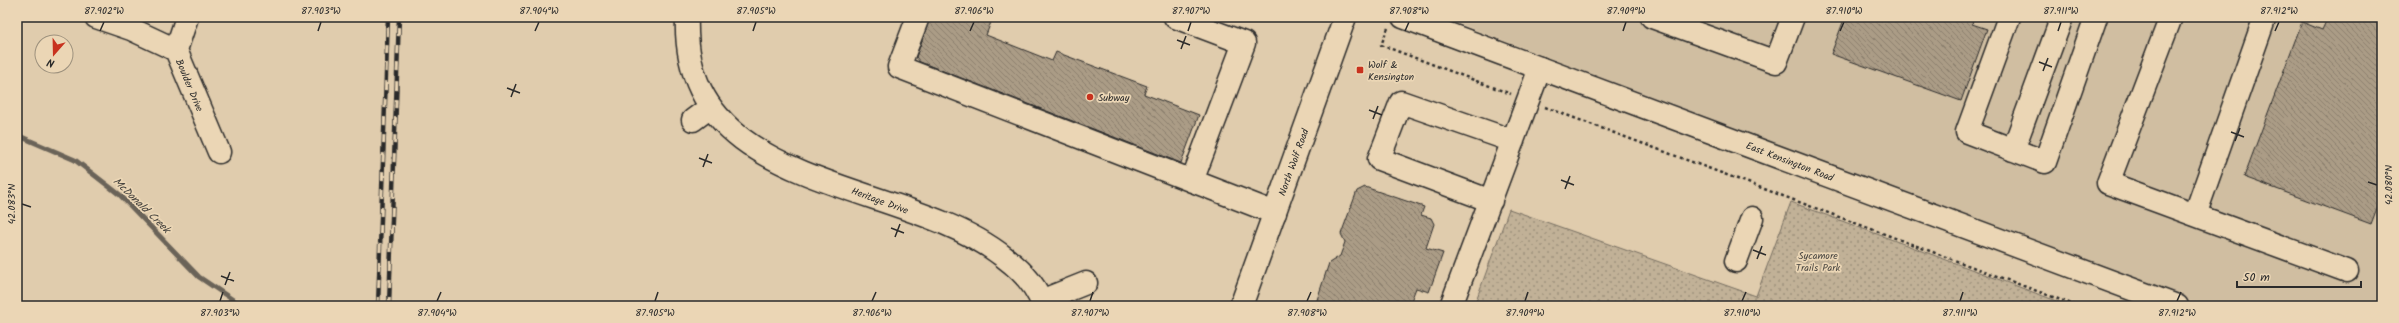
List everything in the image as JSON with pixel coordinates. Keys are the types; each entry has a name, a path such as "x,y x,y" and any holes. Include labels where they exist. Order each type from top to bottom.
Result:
{"main road":[{"path":"96,17 131,29 176,50"},
{"name":"Boulder Drive","path":"188,17 176,50 219,152"},
{"name":"Heritage Drive","path":"687,17 693,68 701,114 774,159 977,237 1016,266 1030,282 1042,304 1086,283"},
{"path":"918,17 899,67 1275,213"},
{"path":"1175,17 1244,43 1192,181"},
{"name":"North Wolf Road","path":"1241,306 1345,17"},
{"path":"1652,17 1776,62 1793,17"},
{"path":"2009,17 1967,132 2045,162 2096,17"},
{"path":"2013,150 2062,17"},
{"path":"2171,17 2108,183 2347,271"},
{"path":"2195,215 2265,17"},
{"name":"East Kensington Road","path":"1396,21 1540,68 2176,306"},
{"path":"1451,306 1540,68"},
{"path":"1491,201 1379,159 1386,140 1401,102 1513,142"},
{"path":"1736,260 1752,218"}],"path":[{"path":"1396,21 1381,45 2077,306"}],"shaded area":[{"path":"1442,17 2382,17 2382,306 2201,306"}],"green space":[{"name":"Sycamore Trails Park","path":"1791,202 2070,306 1474,306 1509,209 1756,296"}],"building":[{"path":"930,17 993,17 986,35 1052,61 1056,52 1147,86 1144,94 1199,115 1181,163 920,62 916,57"},
{"path":"1845,17 1974,17 1972,24 1987,29 1961,101 1831,54"},
{"path":"2328,17 2382,17 2382,195 2371,224 2244,177 2302,22 2322,30"},
{"path":"1365,187 1424,207 1421,215 1431,218 1434,224 1426,248 1443,253 1429,292 1416,288 1409,306 1315,306 1329,263 1340,256 1345,242 1341,234 1357,191"}],"waterway":[{"name":"McDonald Creek","path":"17,135 75,160 120,195 199,277 242,306"}],"railway":[{"path":"378,306 388,17"},
{"path":"389,306 399,17"}],"place":[{"name":"Wolf & Kensington","path":"1360,70"},
{"name":"Subway","path":"1090,97"}]}
